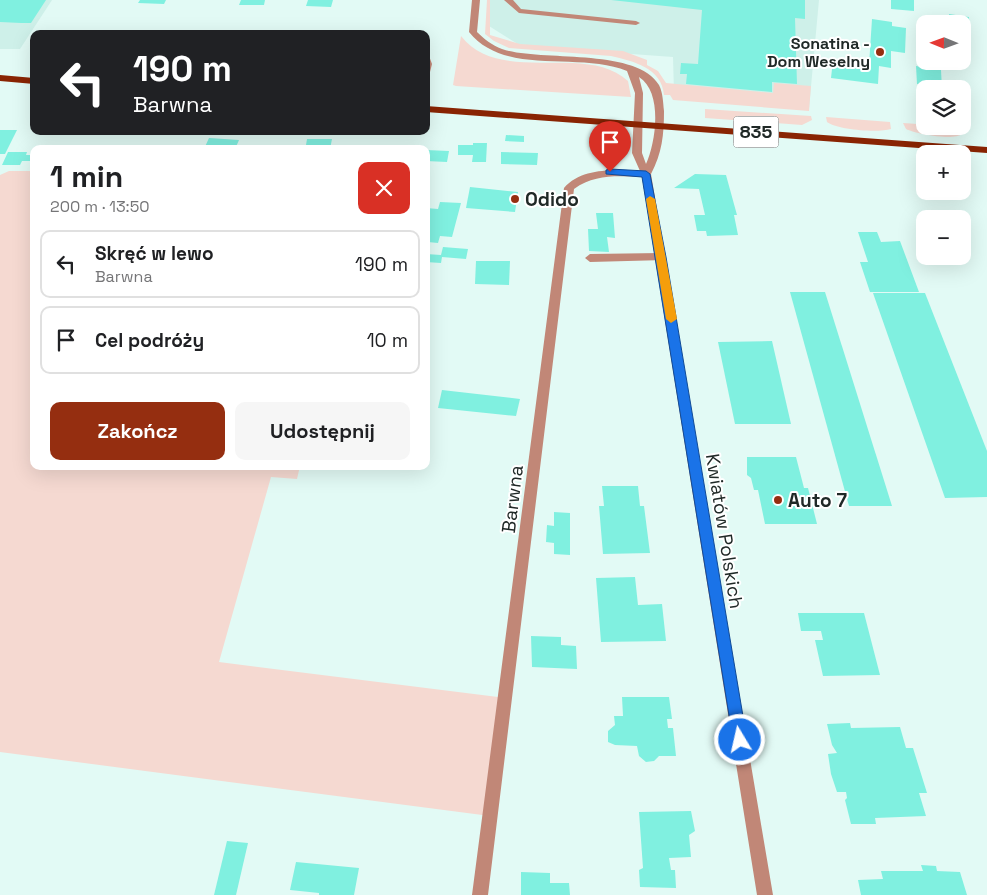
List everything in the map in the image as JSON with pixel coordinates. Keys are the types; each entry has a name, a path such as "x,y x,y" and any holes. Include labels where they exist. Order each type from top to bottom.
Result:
{"main road":[{"path":"0,78 30,81"},
{"name":"835","path":"430,109 987,150"}],"street":[{"path":"476,0 474,32 480,41 493,50 511,54 607,62 647,78 656,89 659,125 657,154 646,174"},
{"path":"508,0 519,11 636,24"},
{"name":"Kwiatów Polskich","path":"631,70 638,86 637,152 646,174 661,257 765,895"},
{"name":"Barwna","path":"480,895 569,188 581,178 598,173 646,174"},
{"path":"590,258 661,257"}],"shaded area":[{"path":"0,0 52,0 32,30 30,30 30,34 20,49 0,49"},
{"path":"487,0 490,0 490,35 520,44 623,51 647,60 647,65 658,71 666,83 773,93 774,83 811,86 809,111 673,100 670,95 664,95 658,78 652,72 628,60 611,56 509,48 494,41 485,34"},
{"path":"490,0 819,0 809,108 674,93 673,57 521,46 489,26"},
{"path":"461,36 477,51 497,59 519,62 590,65 610,70 628,81 631,97 453,85"},
{"path":"705,109 811,116 812,120 802,125 705,118"},
{"path":"826,117 890,122 891,129 877,131 849,129 832,125 827,122"},
{"path":"903,123 916,124 916,132 906,129"},
{"path":"926,135 960,135 951,137"},
{"path":"9,171 30,171 30,470 299,470 297,479 271,477 219,662 506,698 490,816 0,752 0,175"}],"building":[{"path":"0,0 46,0 31,23 21,23 0,22"},
{"path":"140,0 166,0 164,4 138,3"},
{"path":"241,0 265,0 264,5 239,5"},
{"path":"308,0 333,0 331,7 306,6"},
{"path":"611,0 805,0 805,19 795,18 797,84 772,82 772,92 686,84 687,74 680,74 681,63 698,64 702,10"},
{"path":"891,0 914,0 914,11 891,9"},
{"name":"Sonatina - Dom Weselny","path":"872,19 892,22 892,26 906,28 905,53 891,51 891,68 879,66 878,84 831,78 833,60 869,65"},
{"path":"916,70 941,70 942,80 917,80"},
{"path":"0,130 17,130 5,154 0,154"},
{"path":"506,135 524,136 524,142 505,141"},
{"path":"209,138 239,140 237,145 206,145"},
{"path":"307,139 332,139 331,145 306,145"},
{"path":"473,143 487,143 486,162 472,162 473,155 458,155 458,145 473,145"},
{"path":"430,150 449,151 447,162 430,161"},
{"path":"8,152 27,152 26,155 30,155 30,161 22,161 20,165 2,165"},
{"path":"501,152 538,153 537,165 501,164"},
{"path":"695,174 726,175 737,215 734,215 738,235 707,236 706,231 697,231 694,215 705,215 699,189 674,188"},
{"path":"470,187 518,192 515,212 466,208"},
{"path":"440,202 461,203 452,237 440,236 438,243 430,242 430,208 438,209"},
{"path":"596,213 613,213 615,238 607,237 609,252 589,251 588,229 598,229"},
{"path":"858,232 877,232 881,242 900,241 919,292 870,292 860,262 868,262"},
{"path":"443,247 468,249 466,259 442,257 441,263 430,262 430,254 441,255"},
{"path":"476,261 510,261 509,285 475,284"},
{"path":"790,292 825,292 892,506 849,506"},
{"path":"873,293 925,293 987,451 987,497 945,498"},
{"path":"772,341 791,424 735,424 718,342"},
{"path":"442,390 520,399 516,416 438,408"},
{"path":"747,457 796,457 804,488 808,488 817,524 765,524 758,490 754,490 751,478 747,475"},
{"path":"602,486 638,486 640,506 644,506 650,553 603,554 599,506 604,506"},
{"path":"554,512 570,513 570,555 554,554 554,543 546,542 547,525 554,526"},
{"path":"635,577 638,605 662,604 666,641 601,642 596,578"},
{"path":"798,613 864,613 880,675 823,676 815,640 823,640 821,631 801,631"},
{"path":"531,636 561,637 561,645 576,646 577,669 532,667"},
{"path":"622,697 669,697 672,719 667,719 668,728 673,728 676,756 659,756 654,761 646,762 639,756 637,746 615,745 608,742 608,731 615,725 614,716 623,716"},
{"path":"850,723 851,728 900,727 906,748 913,748 927,793 919,793 926,816 875,818 876,824 851,824 845,800 847,798 846,792 837,792 831,774 828,754 837,753 832,745 827,724"},
{"path":"691,811 695,831 689,835 691,857 669,858 671,870 675,870 676,888 640,887 639,870 643,868 639,812"},
{"path":"227,841 248,843 236,895 214,895"},
{"path":"296,862 359,868 354,895 319,895 319,893 290,890"},
{"path":"921,865 936,866 937,871 960,872 967,895 861,895 858,880 883,879 881,871 923,871"},
{"path":"521,872 550,873 550,883 569,883 570,895 521,895"}],"slow traffic":[{"path":"650,199 671,319"}],"place":[{"name":"Sonatina - Dom Weselny","path":"880,52"},
{"name":"Odido","path":"515,199"},
{"name":"Auto 7","path":"778,500"}],"route":[{"path":"610,172 646,174 740,740"}]}
